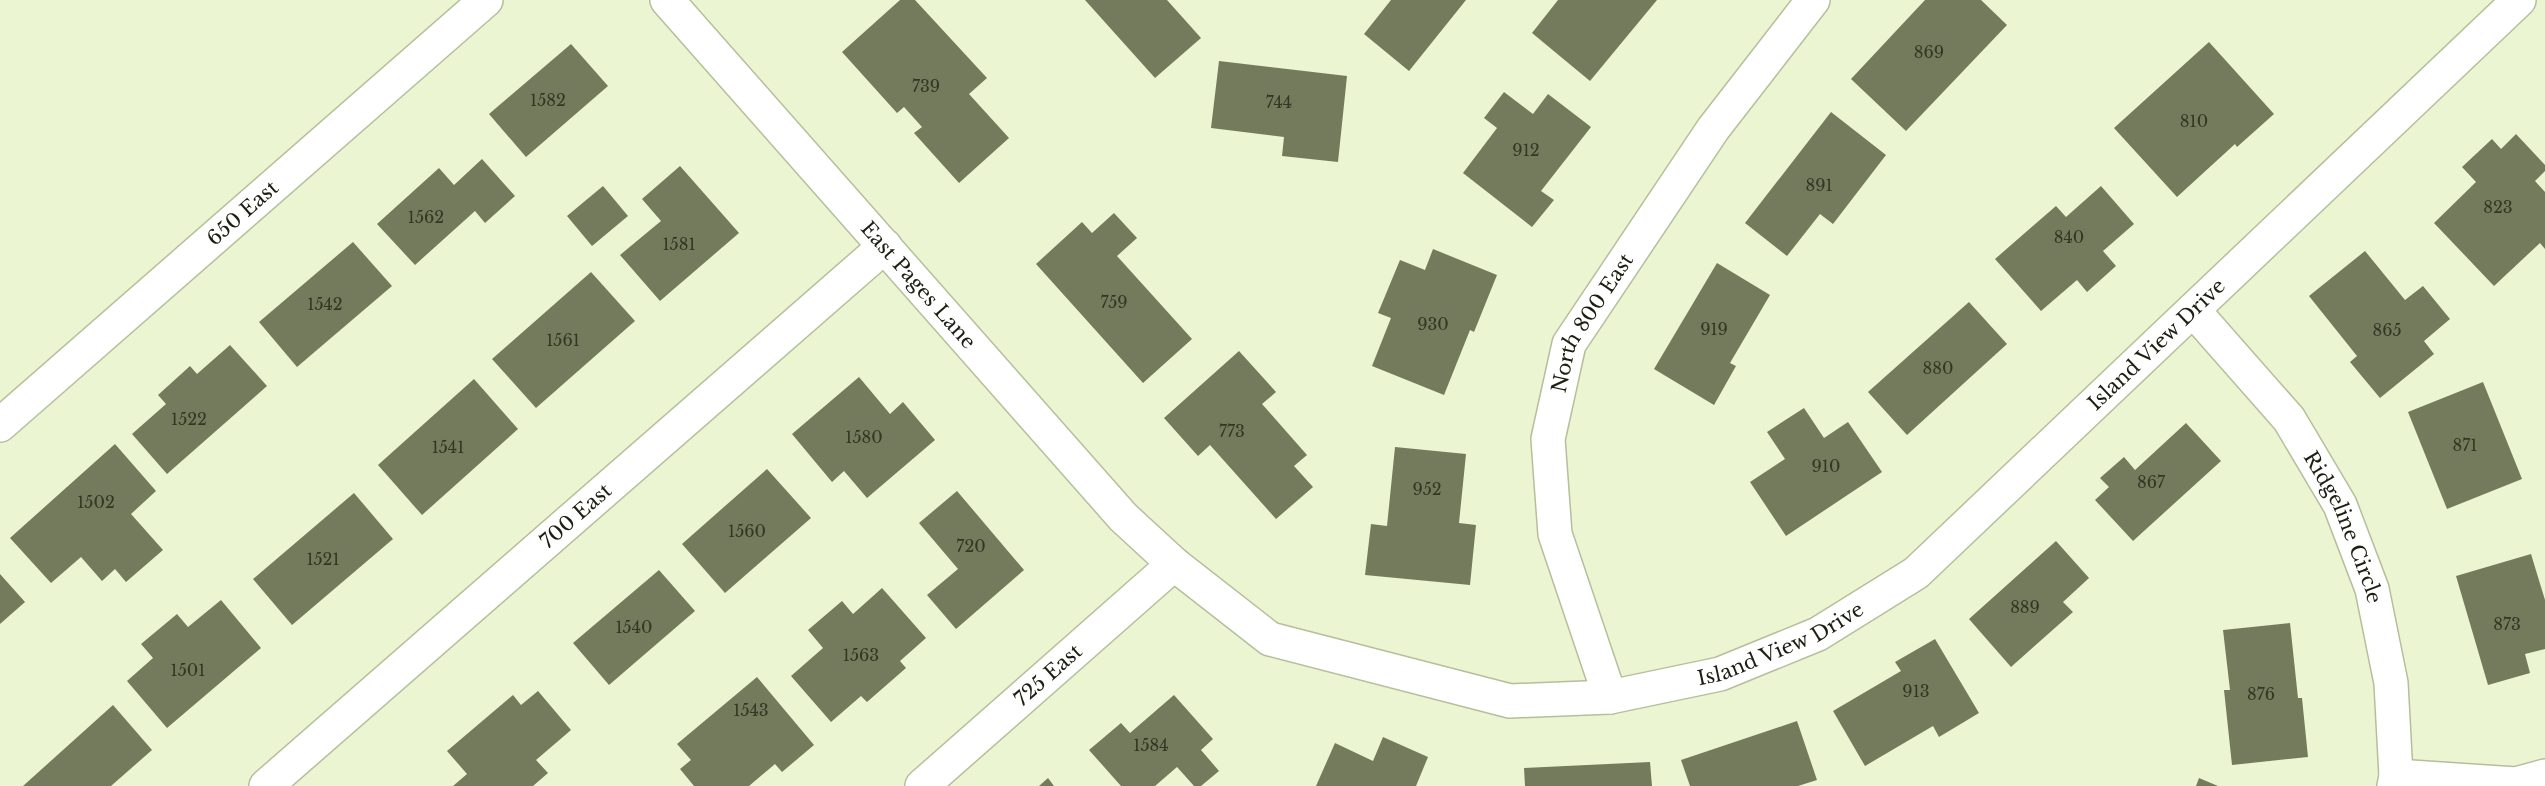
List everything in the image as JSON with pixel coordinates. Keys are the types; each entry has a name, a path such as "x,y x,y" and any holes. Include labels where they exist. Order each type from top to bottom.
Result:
{"street":[{"name":"650 East","path":"0,425 486,0"},
{"name":"East Pages Lane","path":"667,0 1123,517 1174,564"},
{"name":"North 800 East","path":"1610,697 1555,534 1548,440 1569,344 1713,129 1813,0"},
{"name":"Island View Drive","path":"1174,564 1270,639 1510,701 1610,697 1720,674 1818,634 1916,573 2519,0"},
{"name":"700 East","path":"287,780 885,246"},
{"name":"Ridgeline Circle","path":"2193,310 2289,418 2340,505 2372,589 2389,671 2395,781"},
{"name":"725 East","path":"922,786 1174,564"},
{"path":"2395,781 2516,784 2545,776"}],"building":[{"path":"900,0 915,0 987,78 969,94 1009,138 959,183 914,133 922,127 904,107 897,113 842,52"},
{"path":"1085,0 1167,0 1201,38 1155,78"},
{"path":"1391,0 1466,0 1409,71 1364,34"},
{"path":"1558,0 1657,0 1590,81 1532,33"},
{"path":"1925,0 1981,0 2007,25 1906,131 1851,79"},
{"path":"2209,42 2274,114 2237,147 2235,144 2177,197 2114,128"},
{"path":"571,44 608,86 526,157 489,114"},
{"path":"1219,61 1347,76 1338,162 1282,156 1284,137 1211,128"},
{"path":"1504,92 1533,114 1548,94 1591,127 1541,191 1554,200 1532,227 1463,173 1497,128 1484,118"},
{"path":"1831,112 1886,155 1833,224 1820,214 1787,256 1745,223"},
{"path":"2516,134 2545,165 2545,171 2535,181 2545,192 2545,249 2540,243 2494,286 2434,223 2476,182 2462,167 2492,139 2501,149"},
{"path":"482,159 515,196 485,223 475,211 415,265 377,224 439,168 454,185"},
{"path":"680,166 739,233 660,301 620,255 661,221 642,199"},
{"path":"603,186 628,216 592,246 567,216"},
{"path":"2101,186 2134,224 2103,251 2116,266 2087,292 2077,280 2041,311 1995,259 2056,206 2066,217"},
{"path":"1114,213 1137,238 1117,256 1192,339 1143,383 1036,264 1082,222 1092,233"},
{"path":"353,242 392,286 297,367 259,322"},
{"path":"1433,249 1497,275 1474,332 1470,330 1444,395 1372,366 1391,318 1378,313 1400,260 1425,270"},
{"path":"2365,251 2405,300 2423,286 2450,319 2424,341 2434,354 2380,398 2350,362 2357,356 2309,296"},
{"path":"1717,263 1770,295 1730,363 1736,366 1714,405 1654,369"},
{"path":"591,272 635,321 536,408 492,359"},
{"path":"1969,302 2007,344 1907,435 1868,392"},
{"path":"230,345 267,386 167,474 132,434 166,404 158,395 190,366 197,374"},
{"path":"1239,351 1276,392 1262,404 1307,455 1294,466 1313,487 1276,519 1210,445 1198,456 1164,418"},
{"path":"859,377 890,414 903,402 935,440 867,498 844,471 832,482 792,434"},
{"path":"474,379 518,429 422,515 378,465"},
{"path":"2483,382 2522,479 2447,509 2408,412"},
{"path":"1804,408 1824,438 1848,422 1882,472 1786,536 1750,482 1785,459 1767,432"},
{"path":"2186,423 2221,461 2133,541 2095,500 2109,487 2100,478 2124,457 2135,470"},
{"path":"115,444 156,491 131,514 163,550 126,582 115,569 102,581 81,557 51,583 10,538"},
{"path":"1395,447 1466,454 1459,523 1476,525 1470,585 1365,575 1371,524 1387,526"},
{"path":"767,469 811,518 725,593 682,544"},
{"path":"957,491 1024,570 956,629 927,595 958,569 919,523"},
{"path":"354,493 393,539 292,625 253,579"},
{"path":"2056,541 2089,578 2063,602 2073,612 2011,667 1969,619"},
{"path":"2531,554 2545,600 2545,649 2525,654 2530,673 2488,685 2456,576"},
{"path":"659,570 695,611 609,685 573,643"},
{"path":"0,574 25,602 0,624"},
{"path":"882,588 926,638 900,661 906,668 867,702 861,696 831,722 791,676 823,648 808,630 842,601 853,614"},
{"path":"221,600 261,648 167,728 127,681 153,658 141,644 177,614 188,627"},
{"path":"2290,623 2298,698 2302,698 2308,757 2232,765 2224,690 2230,690 2223,630"},
{"path":"1935,639 1979,713 1939,737 1933,726 1865,766 1833,711 1901,671 1895,662"},
{"path":"757,677 814,745 782,772 775,764 749,786 694,786 680,769 691,760 677,744"},
{"path":"538,691 571,730 536,760 548,773 533,786 453,786 467,774 447,751 513,695 521,705"},
{"path":"1174,695 1213,739 1201,750 1219,771 1201,786 1194,786 1177,767 1155,786 1121,786 1089,750 1121,723 1130,733"},
{"path":"113,705 152,750 111,786 23,786"},
{"path":"1797,721 1817,780 1798,786 1690,786 1681,760"},
{"path":"1383,737 1428,757 1416,786 1316,786 1335,743 1373,761"},
{"path":"1650,762 1652,786 1525,786 1524,768"},
{"path":"1048,778 1054,786 1039,786"},
{"path":"2199,778 2218,786 2196,786"}]}
